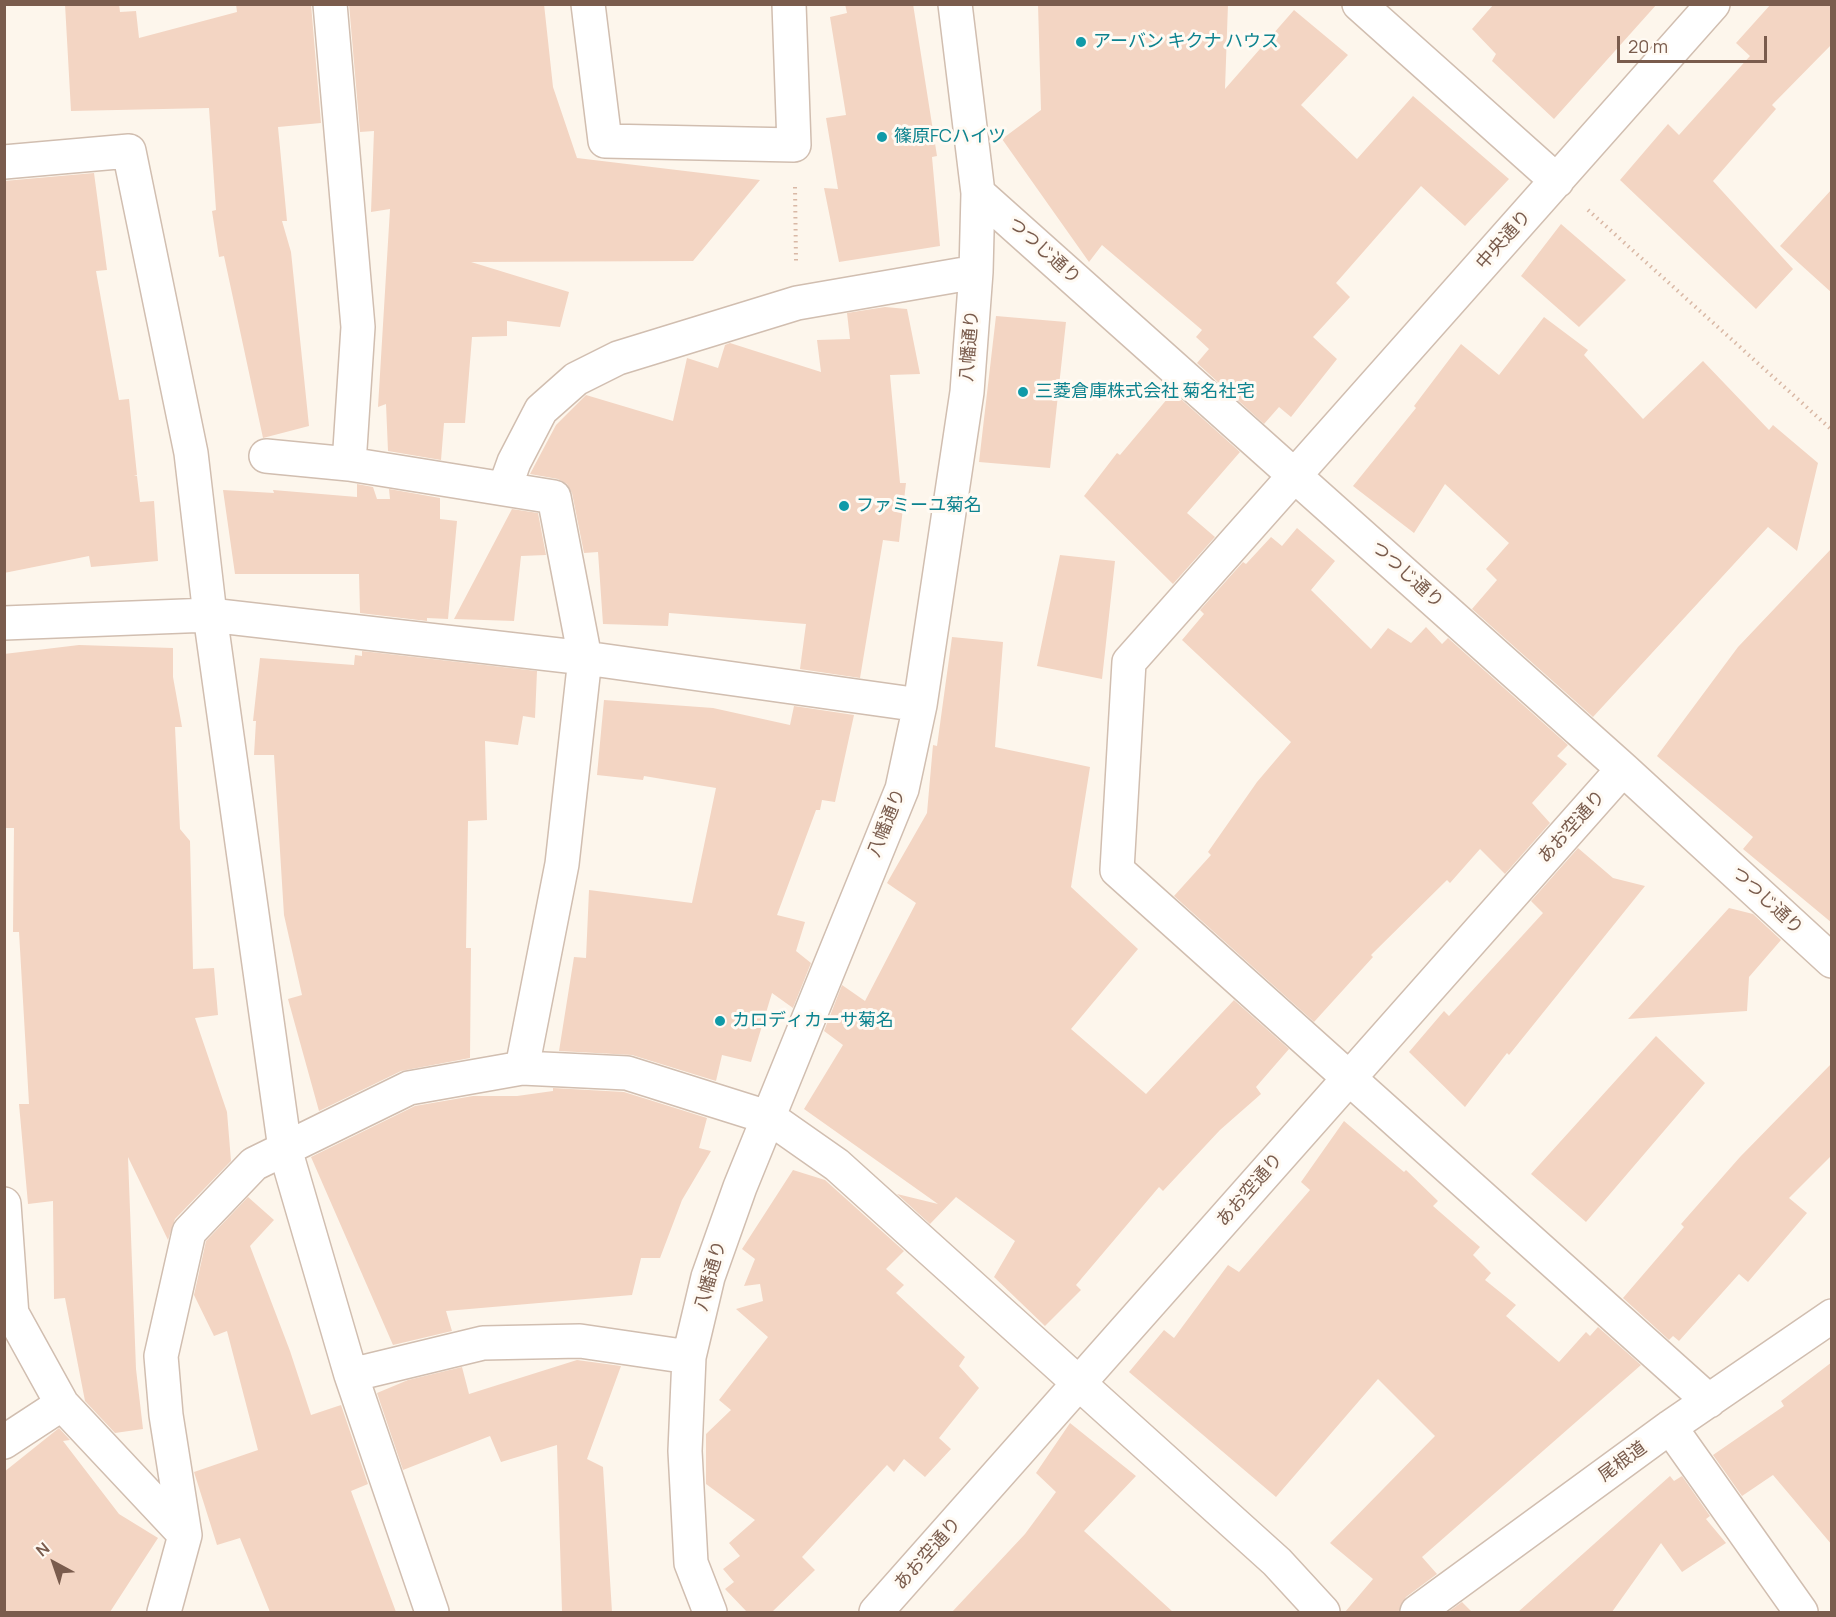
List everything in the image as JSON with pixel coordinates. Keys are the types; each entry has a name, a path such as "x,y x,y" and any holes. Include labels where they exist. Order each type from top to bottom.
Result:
{"street":[{"path":"330,4 358,327 349,464"},
{"path":"588,4 605,141 794,145 789,4"},
{"name":"八幡通り","path":"710,1612 691,1563 685,1450 689,1357 708,1277 740,1187 902,789 920,705 967,392 976,272 978,193 955,4"},
{"path":"1359,4 1557,181"},
{"name":"中央通り","path":"1350,1077 1117,870 1129,663 1713,4"},
{"path":"4,162 129,151 200,453 210,615 285,1149 351,1375 432,1612"},
{"name":"つつじ通り","path":"978,193 1623,768 1832,961"},
{"path":"505,487 514,462 541,410 576,379 618,358 797,303 976,272"},
{"path":"266,456 349,464 505,487 554,497 585,658 562,864 522,1068"},
{"path":"4,623 210,615 585,658 920,705"},
{"name":"あお空通り","path":"876,1612 1623,768"},
{"path":"164,1612 185,1535 166,1415 161,1356 189,1232 254,1164 409,1088 522,1068 627,1073 770,1118 837,1165 1277,1562 1323,1612"},
{"path":"1350,1077 1709,1401"},
{"path":"4,1204 8,1307 62,1404 185,1535"},
{"name":"尾根道","path":"1418,1612 1670,1427 1832,1316"},
{"path":"351,1375 483,1343 580,1341 689,1357"},
{"path":"4,1442 62,1404"},
{"path":"1670,1427 1801,1612"}],"path":[{"path":"794,145 797,303"},
{"path":"1557,181 1832,430"}],"building":[{"path":"65,4 119,4 120,12 136,11 139,38 237,12 236,4 311,4 321,123 278,127 287,221 282,221 291,252 309,426 263,438 224,256 219,257 212,211 216,210 209,108 71,111"},
{"path":"349,4 544,4 553,87 577,158 760,180 693,261 471,262 569,292 560,327 507,321 507,336 472,337 465,423 444,423 441,460 388,451 386,404 378,407 390,209 371,212 374,131 360,132"},
{"path":"845,4 913,4 937,156 932,157 940,246 839,262 824,188 838,189 826,118 846,115 830,17 847,13"},
{"path":"1038,4 1228,4 1225,89 1294,10 1348,55 1301,105 1357,159 1413,96 1509,179 1465,226 1421,186 1336,283 1350,297 1313,337 1337,359 1291,417 1279,407 1264,424 1197,363 1209,349 1196,337 1202,330 1102,245 1089,262 1002,139 1041,110"},
{"path":"1494,4 1657,4 1554,119 1492,61 1496,54 1472,29"},
{"path":"1771,4 1832,4 1832,44 1772,105 1776,109 1713,181 1793,269 1756,309 1620,180 1668,124 1679,135 1750,56 1736,43"},
{"path":"94,173 107,270 96,271 119,400 129,399 137,475 134,476 137,476 140,502 154,501 158,561 91,567 89,556 4,573 4,181"},
{"path":"1832,189 1832,293 1780,246"},
{"path":"1561,224 1626,280 1579,327 1521,276"},
{"path":"885,307 907,309 920,374 890,375 900,483 906,483 899,542 883,540 860,678 800,669 806,624 669,613 668,626 603,624 598,552 584,553 572,493 567,484 558,479 530,474 556,425 586,395 673,421 687,358 718,368 725,345 730,343 821,372 817,340 850,339 847,313"},
{"name":"三菱倉庫株式会社 菊名社宅","path":"996,316 1066,322 1050,468 979,462"},
{"path":"1544,317 1588,350 1584,355 1643,419 1703,361 1769,430 1773,425 1818,463 1797,551 1768,527 1593,717 1472,609 1497,580 1486,569 1509,543 1445,484 1414,533 1353,486 1416,408 1414,406 1461,344 1499,375"},
{"path":"1173,392 1240,452 1187,513 1215,537 1173,584 1084,496 1117,453 1120,455"},
{"path":"357,484 373,487 377,499 390,499 389,489 440,498 440,519 457,521 448,619 427,618 427,621 360,613 359,574 235,574 223,490 274,493 273,490 357,497"},
{"path":"512,509 538,513 546,555 521,556 514,621 454,619"},
{"path":"1297,528 1335,561 1311,590 1371,649 1388,628 1411,643 1426,627 1442,644 1448,638 1568,745 1557,756 1567,764 1532,803 1550,823 1505,874 1480,849 1450,883 1447,880 1371,955 1373,957 1314,1022 1174,896 1211,855 1208,852 1257,782 1291,742 1182,640 1204,614 1200,610 1243,562 1246,564 1271,537 1282,546"},
{"path":"1832,548 1832,923 1743,849 1753,837 1657,756 1738,647"},
{"path":"1060,555 1115,561 1102,679 1037,666"},
{"path":"952,637 1003,642 995,747 1090,767 1071,887 1138,949 1071,1029 1146,1094 1234,1000 1289,1049 1256,1087 1261,1094 1220,1130 1163,1191 1159,1187 1076,1285 1081,1290 1045,1326 994,1277 1015,1241 956,1197 930,1224 897,1194 938,1204 804,1109 843,1045 824,1031 842,985 865,1001 916,903 887,883 927,813 933,745 937,746"},
{"path":"79,645 173,648 173,677 182,727 175,727 180,829 190,841 193,969 214,968 218,1015 195,1018 227,1112 231,1161 175,1219 168,1240 128,1157 136,1369 143,1429 115,1433 85,1401 65,1298 54,1299 53,1201 28,1204 19,1104 29,1104 19,932 13,932 14,828 4,828 4,654"},
{"path":"362,651 537,671 535,718 523,716 518,745 485,741 487,820 468,821 466,948 471,948 470,1058 401,1071 319,1111 288,999 302,995 284,915 274,755 254,755 256,721 253,721 260,658 354,665 355,655 362,656"},
{"path":"604,700 713,708 790,725 794,706 854,715 835,802 822,800 820,810 816,810 777,915 805,922 796,951 811,963 793,1008 772,993 751,1062 722,1055 716,1081 632,1055 559,1051 574,957 586,958 589,890 692,903 716,788 644,776 643,780 597,775"},
{"path":"1578,848 1613,878 1645,886 1465,1107 1409,1052 1444,1011 1449,1016 1543,913 1531,901"},
{"path":"1729,908 1753,914 1781,940 1749,977 1747,1011 1628,1019"},
{"path":"1656,1036 1705,1083 1586,1222 1531,1174"},
{"path":"1832,1063 1832,1155 1789,1198 1807,1213 1748,1282 1739,1274 1679,1341 1673,1336 1669,1340 1623,1298 1684,1227 1681,1224 1740,1157"},
{"path":"553,1088 624,1092 707,1118 699,1148 711,1151 682,1200 660,1258 641,1258 632,1295 446,1311 452,1331 393,1345 311,1157 415,1106 473,1096 517,1096 553,1091"},
{"path":"1344,1121 1404,1172 1406,1170 1438,1201 1433,1206 1480,1247 1473,1255 1491,1273 1485,1280 1516,1305 1506,1316 1559,1362 1586,1332 1590,1336 1598,1327 1641,1365 1422,1557 1437,1574 1406,1597 1399,1612 1345,1612 1373,1579 1330,1543 1435,1436 1378,1379 1276,1497 1129,1372 1164,1330 1174,1338 1228,1265 1239,1272 1310,1190 1301,1182"},
{"path":"793,1170 825,1180 904,1251 886,1269 904,1285 896,1293 965,1357 959,1366 979,1388 939,1438 951,1449 925,1477 904,1459 894,1472 887,1465 802,1557 815,1570 772,1612 747,1612 725,1589 734,1582 723,1569 740,1556 729,1543 755,1520 706,1484 706,1434 731,1410 719,1400 768,1337 736,1309 763,1301 760,1284 744,1286 755,1259 742,1249"},
{"path":"248,1197 274,1220 250,1246 290,1351 311,1415 341,1405 368,1484 351,1491 396,1612 270,1612 240,1538 217,1545 194,1472 258,1450 227,1331 214,1336 194,1295 206,1241"},
{"path":"577,1360 621,1366 587,1459 603,1467 612,1612 562,1612 557,1445 501,1462 490,1436 403,1470 377,1393 408,1380 462,1367 469,1394"},
{"path":"1832,1362 1832,1545 1773,1475 1742,1496 1713,1455 1784,1406 1781,1401"},
{"path":"1070,1423 1136,1476 1084,1531 1173,1612 952,1612 1025,1534 1056,1492 1036,1473"},
{"path":"59,1428 70,1440 63,1441 119,1514 158,1538 110,1612 4,1612 4,1472"},
{"path":"1670,1476 1674,1481 1682,1476 1710,1516 1706,1519 1726,1543 1682,1572 1661,1543 1612,1612 1518,1612"},
{"path":"1462,1602 1472,1612 1448,1612"}],"place":[{"name":"アーバン キクナ ハウス","path":"1081,42"},
{"name":"篠原FCハイツ","path":"882,137"},
{"name":"三菱倉庫株式会社 菊名社宅","path":"1023,392"},
{"name":"ファミーユ菊名","path":"844,506"},
{"name":"カロディカーサ菊名","path":"720,1021"}]}
